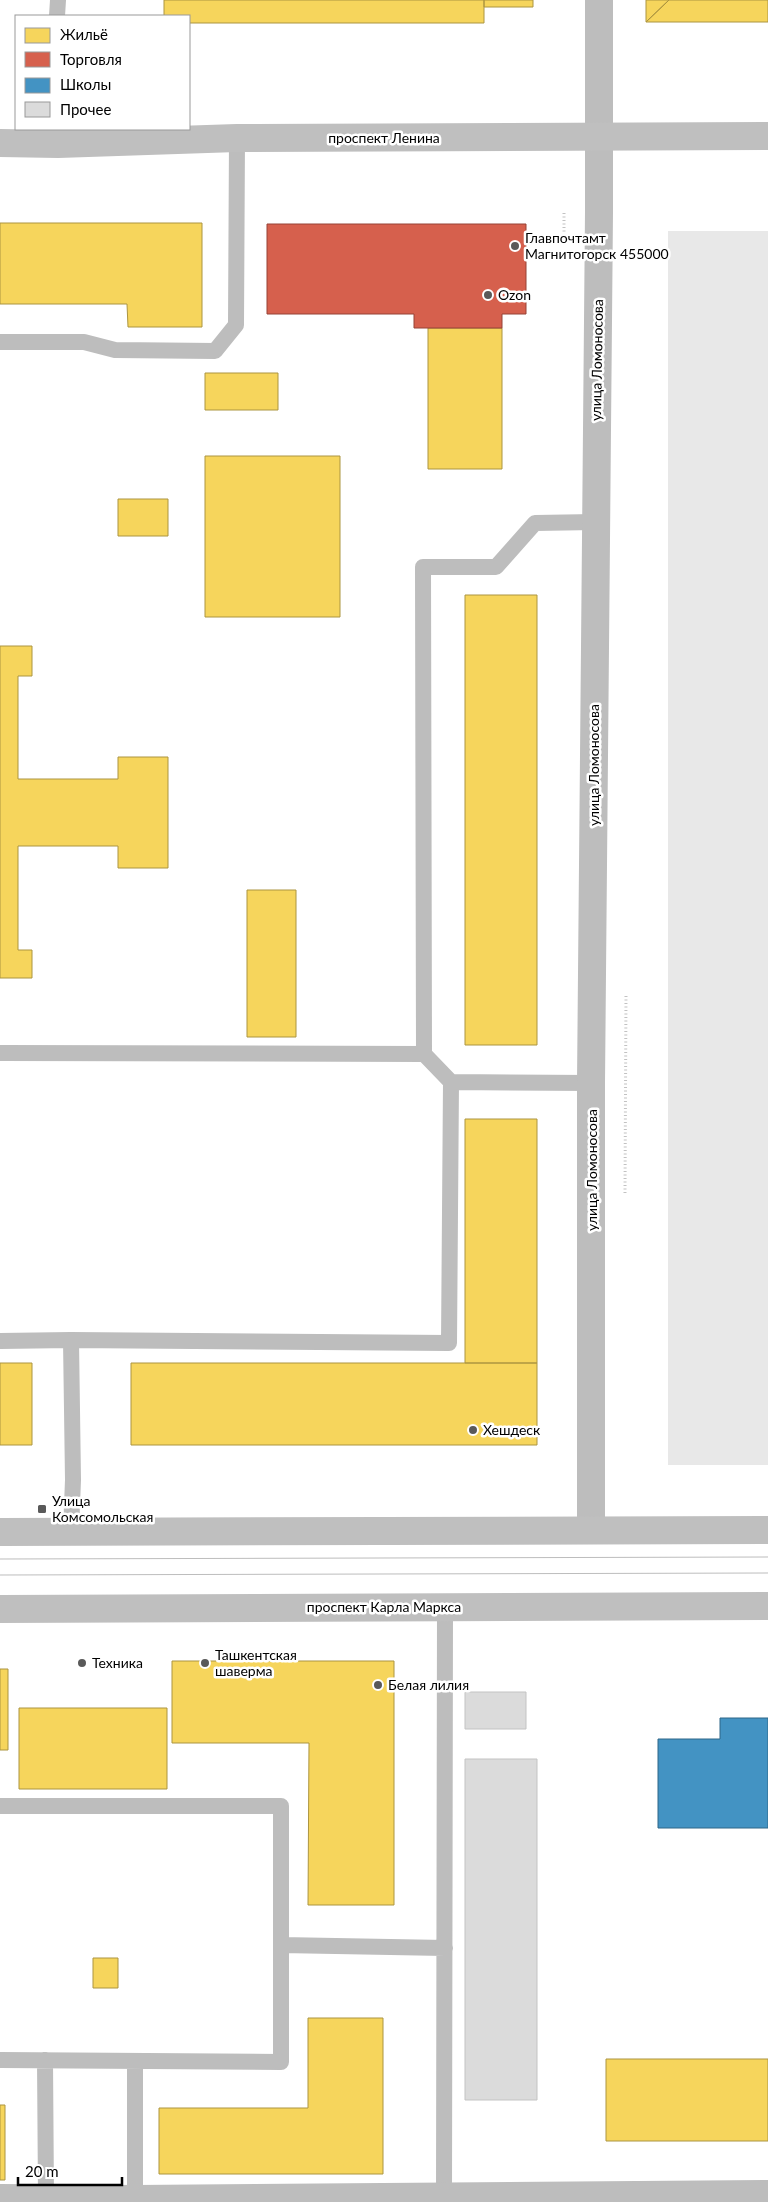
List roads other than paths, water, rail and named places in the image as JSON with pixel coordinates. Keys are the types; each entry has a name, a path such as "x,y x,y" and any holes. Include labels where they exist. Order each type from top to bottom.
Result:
{"main road":[{"name":"проспект Ленина","path":"0,143 58,136 237,138 768,136"},
{"path":"0,1532 768,1530"},
{"name":"проспект Карла Маркса","path":"0,1609 768,1606"}],"street":[{"name":"улица Ломоносова","path":"591,1530 591,1083 599,0"},
{"path":"0,2198 444,2197 617,2199 768,2194"}],"lane":[{"path":"57,15 58,0"},
{"path":"0,342 84,342 115,350 215,351 236,325 237,138"},
{"path":"0,1341 449,1343 451,1082 424,1054 422,567 496,567 535,523 596,522"},
{"path":"0,1053 424,1054"},
{"path":"451,1082 591,1083"},
{"path":"71,1340 73,1480 71,1532"},
{"path":"444,2197 445,1607"},
{"path":"0,1806 281,1806 281,2062 0,2060"},
{"path":"281,1945 445,1948"},
{"path":"45,2060 46,2198"},
{"path":"135,2061 136,2199"}],"tram line":[{"path":"0,1559 768,1557"},
{"path":"0,1575 768,1573"}],"place":[{"name":"Главпочтамт Магнитогорск 455000","path":"515,246"},
{"name":"Ozon","path":"488,295"},
{"name":"Хешдеск","path":"473,1430"},
{"name":"Улица Комсомольская","path":"42,1509"},
{"name":"Техника","path":"82,1663"},
{"name":"Ташкентская шаверма","path":"205,1663"},
{"name":"Белая лилия","path":"378,1685"}]}
